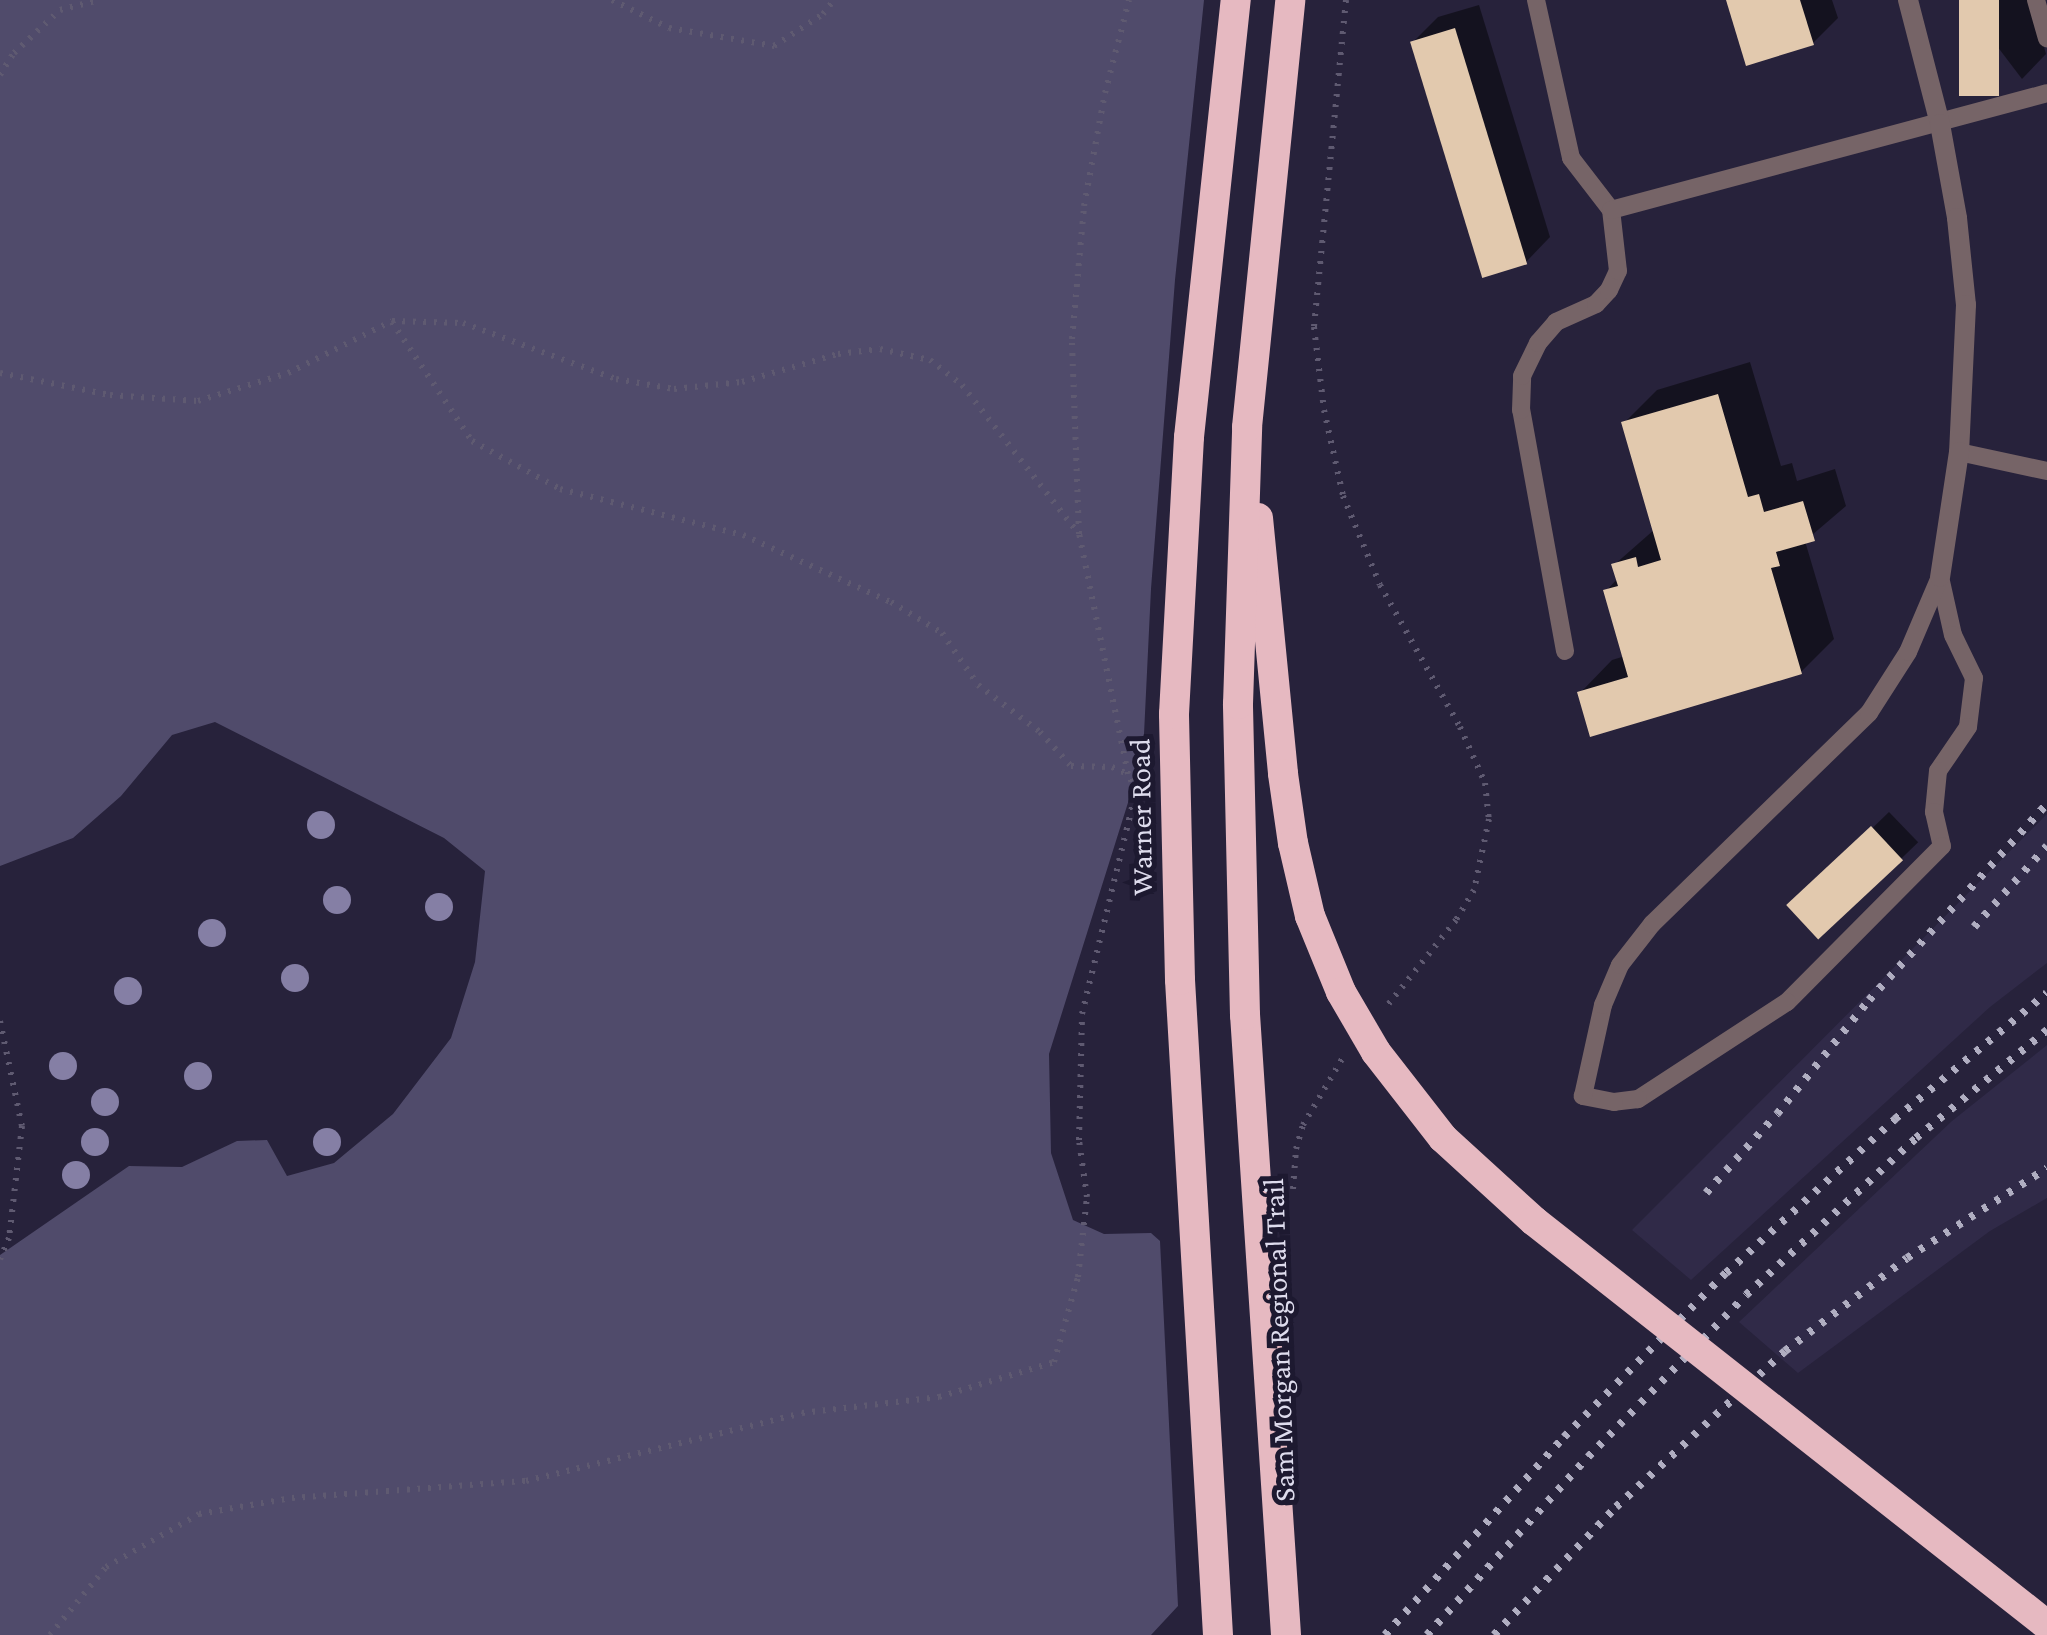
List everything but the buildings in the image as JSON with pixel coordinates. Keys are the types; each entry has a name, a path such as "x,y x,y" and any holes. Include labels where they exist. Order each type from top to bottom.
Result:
{"highway":[{"name":"Warner Road","path":"1218,1635 1180,980 1174,714 1189,438 1236,0"},
{"path":"1286,1635 1245,1015 1238,704 1247,426 1290,0"},
{"path":"1247,426 1292,844 1310,916 1340,992 1376,1052 1442,1138 1534,1221 2047,1625"}],"street":[{"path":"1908,0 1940,124 1957,218 1966,305 1959,452 1940,577"}],"lane":[{"path":"1536,0 1571,158 1611,210 1618,271 1610,290 1596,304 1556,322 1538,342 1522,376 1521,410 1566,651"},
{"path":"2036,0 2047,38"},
{"path":"1611,210 2047,92"},
{"path":"1959,452 2047,471"},
{"path":"1940,577 1954,635 1974,678 1968,726 1938,771 1934,812 1942,846 1787,1002 1638,1099 1614,1102 1583,1096 1603,1004 1620,964 1652,924 1868,714 1908,652 1940,577"}],"path":[{"path":"0,75 14,53 60,10 99,0"},
{"path":"612,0 669,28 774,46 823,14 834,0"},
{"path":"50,1635 106,1568 198,1514 292,1498 526,1480 802,1413 939,1396 1054,1362 1078,1277 1087,1197 1079,1140 1082,1014 1136,791 1128,774 1079,534 1072,339 1084,206 1105,93 1130,0"},
{"path":"1346,0 1314,326 1324,410 1344,496 1380,585 1460,727 1484,783 1489,820 1474,890 1456,920 1380,1014"},
{"path":"0,373 110,396 198,402 288,372 392,321 463,323 616,379 674,389 742,382 838,354 880,349 930,360 962,385 1079,534"},
{"path":"392,321 472,441 560,489 743,535 891,602 942,633 978,685 1040,732 1070,766 1112,767 1128,774"},
{"path":"0,1021 22,1126 9,1238 0,1259"},
{"name":"Sam Morgan Regional Trail","path":"1293,1195 1296,1149 1303,1125 1336,1065 1348,1052"}],"shaded area":[{"path":"0,0 1204,0 1175,280 1151,589 1143,755 1049,1054 1051,1153 1073,1220 1104,1234 1151,1233 1160,1241 1178,1606 1151,1635 0,1635 0,1255 129,1166 182,1167 237,1141 267,1140 287,1176 334,1163 393,1114 451,1038 475,962 485,871 444,838 215,722 172,735 121,796 73,838 0,866"},
{"path":"2047,814 2047,963 1990,1007 1691,1280 1632,1230"},
{"path":"2047,1045 2047,1198 1990,1231 1798,1373 1739,1322 1952,1121"}],"railway":[{"path":"1706,1193 1777,1114 1869,1000 2047,804"},
{"path":"1974,927 2047,846"},
{"path":"1385,1635 1564,1437 1726,1273 1895,1119 2047,993"},
{"path":"1427,1635 1588,1457 1746,1295 1916,1138 2047,1030"},
{"path":"1494,1635 1616,1507 1785,1351 1907,1258 2047,1168"}]}
